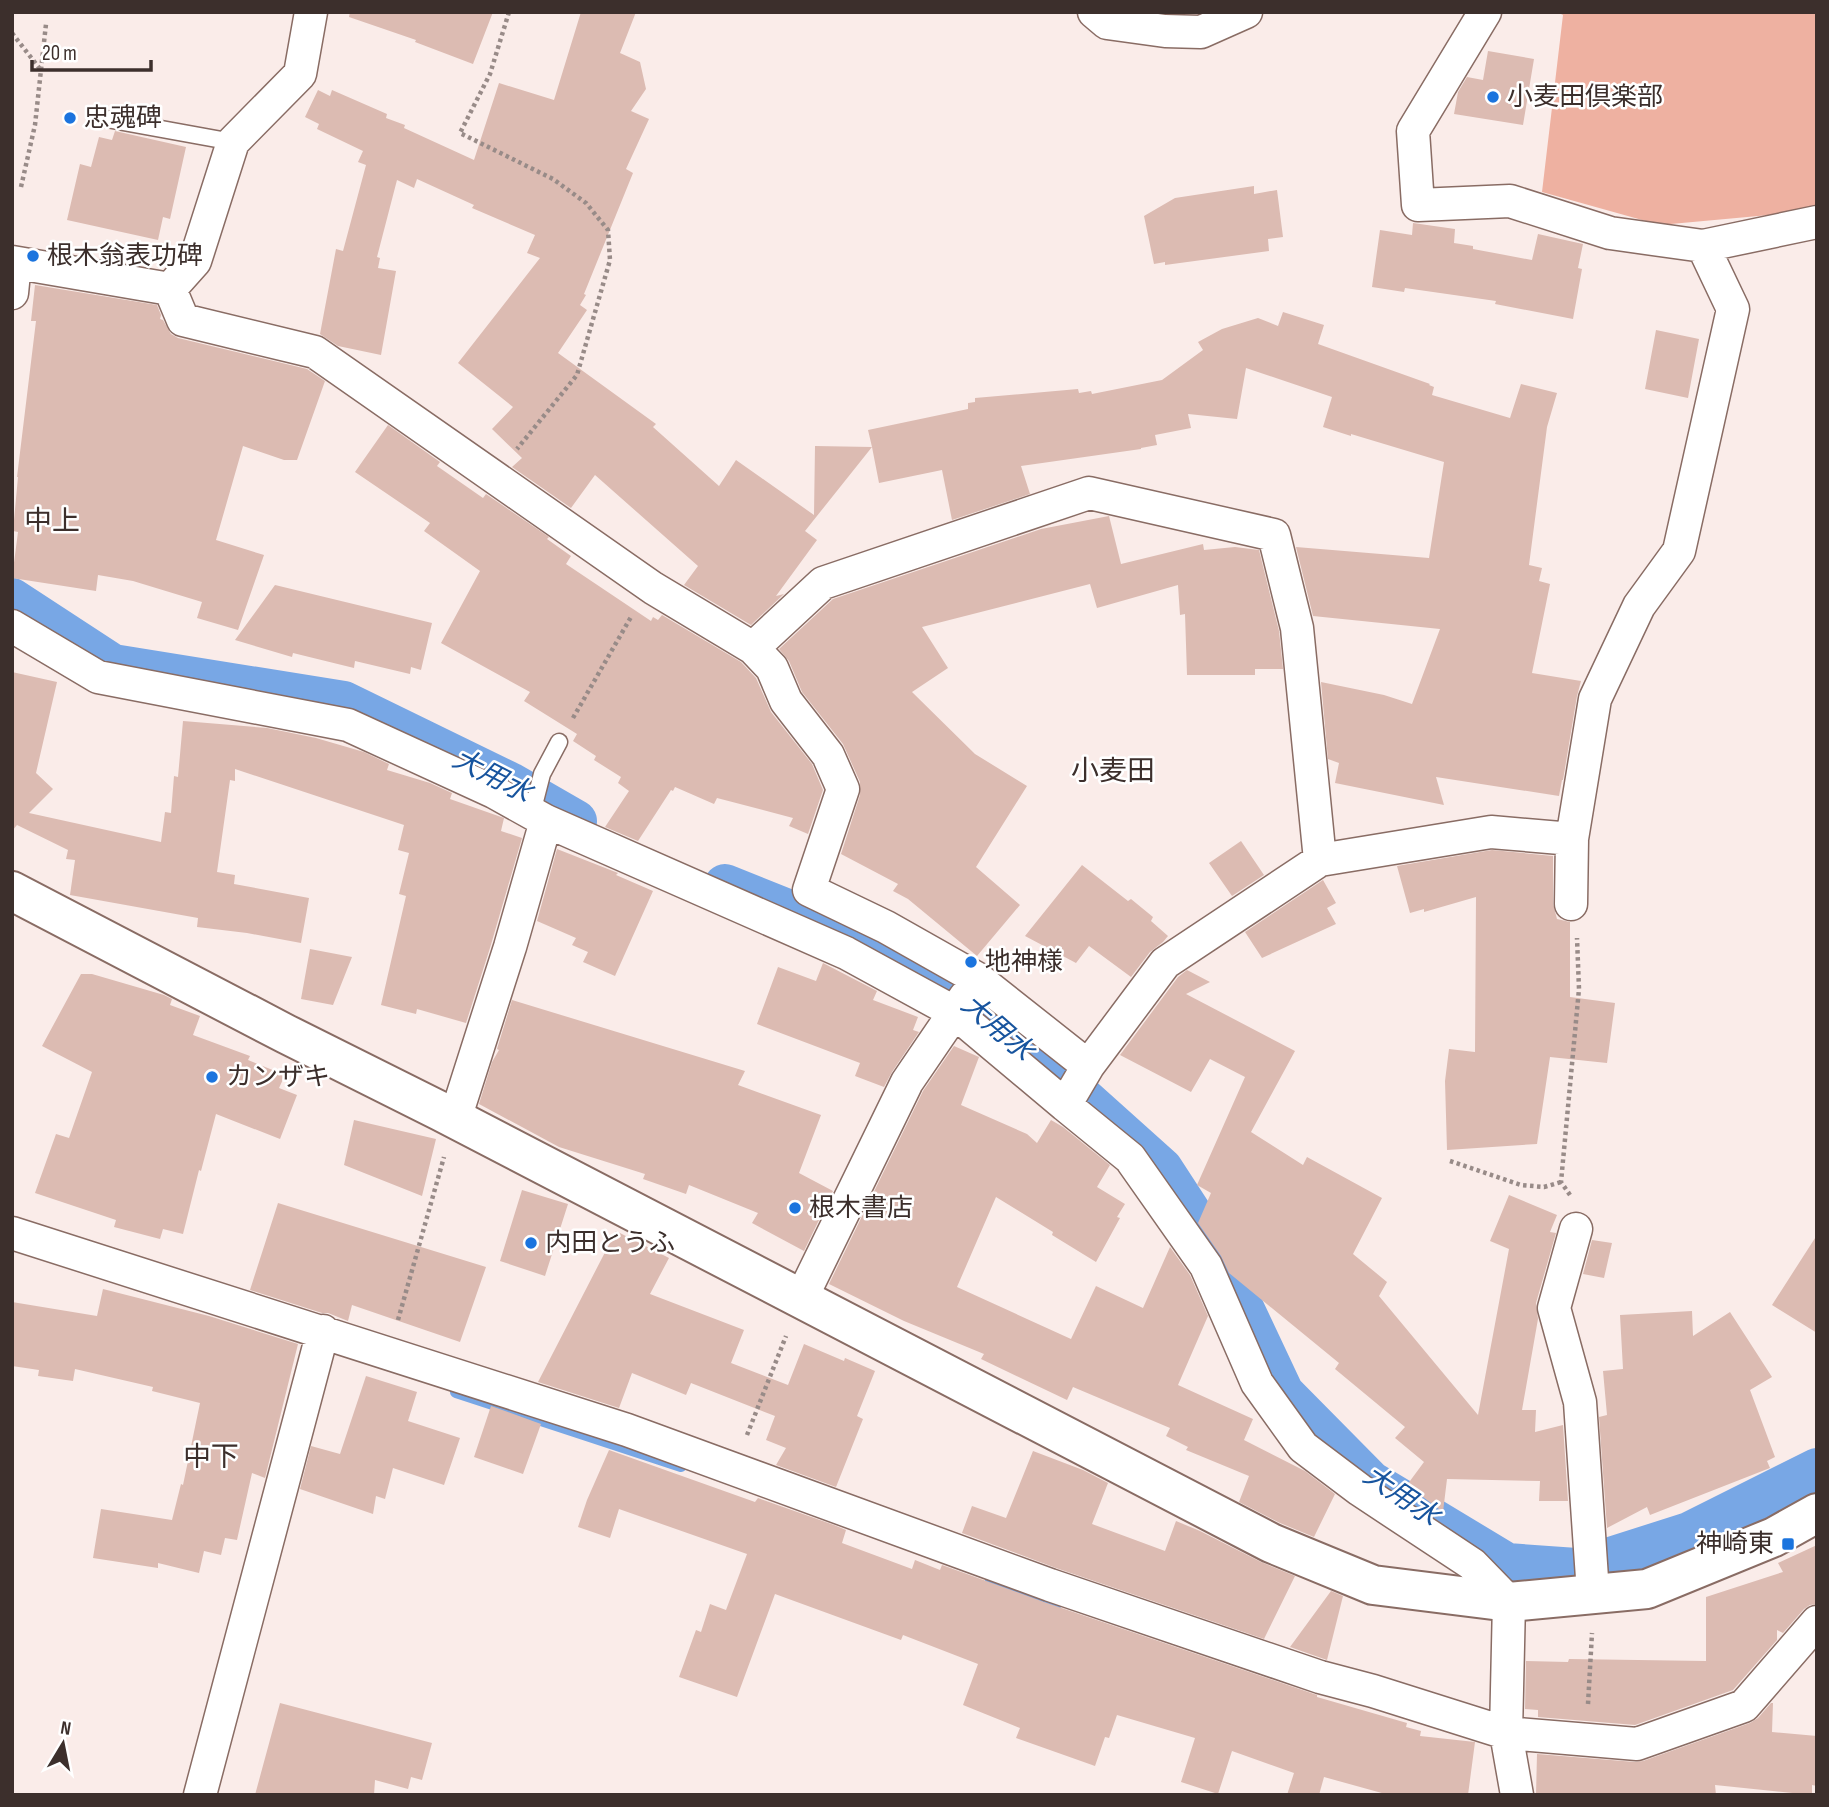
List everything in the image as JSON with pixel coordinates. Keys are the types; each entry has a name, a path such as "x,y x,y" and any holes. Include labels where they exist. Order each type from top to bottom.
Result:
{"street":[{"path":"170,289 195,261 233,142 300,74 311,12"},
{"path":"1094,12 1107,23 1165,31 1202,32 1246,12"},
{"path":"1485,12 1413,131 1418,205 1510,201 1609,233 1703,246 1817,222"},
{"path":"1571,904 1572,839 1595,699 1639,606 1679,551 1733,309 1703,246"},
{"path":"13,273 170,289"},
{"path":"170,289 183,320 315,352 649,586 753,648 772,668 786,701 828,755 843,789 800,910"},
{"path":"753,648 823,583 1089,493 1274,535 1297,628 1320,860"},
{"path":"12,626 98,677 348,725 494,792 539,817 800,910 886,927 1076,1086 1206,1266 1257,1383 1303,1447 1360,1490 1472,1564 1509,1602 1506,1733 1517,1795"},
{"path":"455,1119 510,947 539,817"},
{"path":"1076,1086 1164,963 1320,860 1491,832 1572,839"},
{"path":"12,891 1270,1543 1373,1585 1509,1602 1591,1571 1647,1589 1774,1537 1817,1513"},
{"path":"800,910 846,953 966,996 1076,1086"},
{"path":"801,1299 907,1082 966,996"},
{"path":"1576,1229 1554,1308 1580,1402 1591,1571"},
{"path":"12,1233 320,1342 388,1353 627,1430 1038,1580 1269,1660 1506,1733 1637,1744 1744,1706 1817,1622"},
{"path":"200,1795 320,1342"}],"lane":[{"path":"102,118 233,142"},
{"path":"539,817 542,774 559,743"}],"path":[{"path":"493,476 577,375 610,260 608,230 586,203 554,179 460,133 490,75 509,12"},
{"path":"22,187 34,125 46,24"},
{"path":"12,33 41,70"},
{"path":"559,743 649,586"},
{"path":"1571,904 1576,927 1579,989 1561,1182 1576,1204 1576,1229"},
{"path":"388,1353 455,1119"},
{"path":"1450,1161 1521,1185 1544,1187 1561,1182"},
{"path":"734,1469 801,1299"},
{"path":"1587,1740 1591,1571"}],"shaded area":[{"path":"1557,12 1816,12 1817,205 1812,211 1660,225 1542,192 1563,15"}],"building":[{"path":"350,12 493,12 473,64 415,42 416,40 349,17"},
{"path":"581,12 636,12 620,53 640,62 646,89 631,111 649,119 626,169 633,173 580,305 587,310 558,353 656,424 653,427 719,486 736,460 814,515 815,446 872,447 805,531 817,540 776,596 784,594 751,625 684,585 698,566 595,475 571,508 512,467 522,458 492,429 513,407 458,363 540,258 527,253 535,235 472,208 474,205 417,179 414,188 397,180 377,257 380,258 378,268 396,271 381,355 338,346 320,334 336,249 343,251 366,165 358,162 363,151 317,129 319,124 305,117 318,90 330,96 332,90 387,114 386,118 405,125 404,128 474,160 499,83 554,100"},
{"name":"小麦田倶楽部","path":"1488,51 1534,59 1523,125 1454,114 1458,92 1467,77 1483,80"},
{"path":"115,131 186,147 170,219 163,217 158,240 67,220 80,164 91,167 99,137 112,140"},
{"path":"1254,186 1254,194 1277,190 1283,237 1268,239 1269,251 1165,265 1165,262 1154,264 1144,216 1175,198"},
{"path":"1413,223 1455,229 1454,243 1473,246 1473,249 1532,260 1538,234 1583,244 1578,268 1582,269 1573,319 1495,304 1496,301 1405,288 1404,292 1372,287 1380,230 1412,235"},
{"path":"35,285 157,305 160,319 171,334 178,338 307,369 325,381 297,460 284,460 243,446 216,540 264,555 238,630 197,618 202,602 133,581 98,575 96,591 12,578 18,532 13,531 17,477 36,321 31,321"},
{"path":"1283,312 1324,325 1318,344 1430,384 1434,387 1432,395 1510,418 1521,384 1557,393 1547,427 1529,565 1542,568 1539,581 1550,584 1532,673 1581,681 1559,796 1436,777 1444,805 1335,783 1339,763 1328,759 1321,682 1384,695 1412,704 1440,629 1313,616 1296,547 1429,558 1444,462 1323,427 1332,397 1246,368 1237,419 1188,414 1191,428 1155,435 1157,445 1021,466 1030,494 952,520 942,470 879,483 868,430 968,409 968,403 975,402 975,398 1078,389 1079,393 1091,391 1092,394 1162,380 1203,350 1198,342 1222,329 1258,318 1278,326"},
{"path":"1656,330 1699,339 1688,398 1645,389"},
{"path":"388,425 440,462 437,466 483,498 486,494 549,537 547,539 571,556 566,564 651,621 653,617 658,620 662,615 741,662 756,678 771,712 812,764 823,790 808,834 789,826 793,818 717,798 714,804 675,787 638,841 605,827 629,791 618,783 621,777 594,760 596,756 573,741 577,734 524,701 530,692 441,643 480,571 424,531 430,523 355,472"},
{"path":"1109,516 1121,564 1203,544 1204,550 1235,547 1259,550 1279,631 1283,669 1255,669 1255,675 1187,675 1185,614 1180,615 1178,585 1097,608 1090,584 922,627 948,668 912,692 975,754 1027,786 976,867 1020,905 977,956 908,899 893,891 898,884 841,854 860,795 860,782 843,744 802,692 789,661 779,649 833,599 1041,529"},
{"path":"275,585 432,623 421,670 411,667 410,674 355,661 354,668 293,653 292,657 235,640"},
{"path":"12,672 57,682 36,773 53,789 29,813 161,842 165,812 171,813 174,776 178,777 183,721 267,728 364,752 389,764 387,770 430,783 452,793 450,799 504,818 501,831 522,838 466,1023 417,1009 416,1014 381,1005 406,896 399,894 409,853 398,850 404,825 235,769 235,781 230,780 217,872 235,875 234,884 309,898 301,943 197,927 198,918 70,895 75,860 66,859 68,850 17,825 12,831"},
{"path":"1241,841 1264,875 1232,896 1209,863"},
{"path":"557,849 618,873 616,875 653,891 615,976 583,962 588,952 572,945 576,938 537,921"},
{"path":"1492,850 1553,856 1553,904 1557,919 1570,922 1570,997 1615,1003 1607,1063 1550,1057 1537,1144 1447,1150 1445,1081 1449,1049 1475,1052 1476,897 1424,912 1424,909 1410,913 1397,866"},
{"path":"1082,865 1153,917 1151,921 1168,936 1150,952 1131,977 1089,946 1076,963 1025,936"},
{"path":"1323,880 1336,903 1327,908 1336,924 1262,958 1245,932"},
{"path":"310,949 352,957 333,1005 301,999"},
{"path":"823,963 877,991 873,1000 918,1017 913,1030 919,1032 884,1087 855,1076 860,1063 757,1024 778,967 816,981"},
{"path":"1187,970 1210,982 1186,994 1295,1051 1251,1132 1303,1165 1307,1157 1382,1198 1353,1254 1387,1282 1379,1296 1478,1415 1509,1249 1490,1241 1509,1195 1557,1215 1550,1232 1556,1233 1536,1303 1538,1319 1522,1410 1536,1410 1535,1432 1563,1425 1568,1501 1539,1501 1540,1481 1447,1479 1443,1512 1407,1485 1424,1462 1395,1438 1405,1427 1335,1369 1339,1363 1229,1273 1221,1256 1198,1223 1211,1193 1197,1185 1245,1077 1210,1059 1191,1092 1120,1055 1178,977"},
{"path":"81,974 92,974 172,999 170,1005 200,1016 193,1035 250,1056 248,1060 285,1075 279,1088 297,1095 280,1139 216,1114 183,1234 163,1229 160,1239 114,1227 116,1220 35,1193 56,1134 69,1138 92,1072 42,1046"},
{"path":"512,1000 745,1071 738,1085 821,1115 799,1173 833,1191 804,1251 752,1223 758,1213 689,1185 686,1194 643,1179 645,1174 559,1147 479,1104 492,1062 499,1050 497,1049"},
{"path":"954,1046 979,1057 961,1105 1027,1134 1037,1143 1051,1120 1063,1127 1110,1165 1097,1187 1125,1204 1096,1262 996,1197 957,1287 1071,1339 1096,1286 1143,1308 1170,1247 1190,1275 1208,1316 1178,1385 1253,1419 1244,1440 1305,1471 1335,1494 1314,1537 1239,1502 1249,1476 1186,1450 1188,1447 1166,1436 1170,1428 1073,1387 1067,1400 981,1359 984,1354 904,1321 829,1284 923,1091"},
{"path":"354,1120 436,1139 422,1196 344,1165"},
{"name":"内田とうふ","path":"522,1190 568,1204 545,1276 500,1261"},
{"path":"278,1203 486,1267 460,1342 352,1305 348,1321 250,1290"},
{"path":"616,1231 669,1258 650,1294 744,1330 731,1363 788,1385 804,1344 875,1371 857,1416 863,1419 836,1487 776,1465 786,1448 766,1440 775,1416 691,1383 686,1395 632,1373 619,1408 538,1382"},
{"path":"1817,1235 1817,1333 1772,1305"},
{"path":"1592,1240 1612,1243 1604,1278 1583,1274"},
{"path":"103,1289 209,1316 298,1344 265,1478 252,1473 237,1540 225,1538 221,1555 204,1551 199,1573 158,1563 158,1568 93,1558 101,1509 172,1520 181,1484 183,1485 200,1403 152,1391 153,1387 75,1369 73,1381 38,1376 39,1370 12,1366 12,1302 97,1316"},
{"path":"1692,1311 1693,1336 1730,1312 1772,1377 1750,1390 1775,1457 1767,1461 1770,1468 1650,1515 1647,1507 1607,1528 1599,1417 1607,1415 1603,1371 1623,1369 1620,1315"},
{"path":"366,1376 417,1392 408,1421 460,1438 444,1485 393,1468 385,1499 376,1496 373,1514 300,1489 311,1446 340,1454"},
{"path":"491,1406 541,1424 523,1474 474,1457"},
{"path":"609,1450 755,1502 758,1498 834,1525 846,1530 842,1543 912,1569 915,1560 940,1570 942,1565 1317,1697 1407,1723 1406,1727 1421,1731 1420,1736 1475,1742 1468,1795 1389,1795 1324,1777 1319,1795 1287,1795 1294,1773 1232,1751 1218,1794 1181,1782 1195,1738 1117,1715 1109,1738 1105,1737 1095,1766 1016,1738 1020,1728 963,1705 978,1664 903,1635 901,1640 775,1594 737,1697 679,1677 696,1630 701,1632 710,1604 726,1610 747,1554 619,1509 610,1538 578,1527"},
{"path":"1033,1451 1083,1470 1108,1483 1092,1524 1165,1551 1176,1521 1295,1576 1264,1639 962,1533 972,1506 1006,1518"},
{"path":"1817,1545 1817,1604 1804,1609 1783,1633 1777,1630 1777,1640 1733,1690 1635,1725 1538,1717 1538,1710 1525,1709 1526,1661 1706,1661 1706,1597 1783,1572 1778,1563"},
{"path":"1331,1591 1343,1596 1327,1660 1290,1647"},
{"path":"280,1703 432,1743 422,1780 411,1777 408,1789 375,1780 374,1795 255,1795"},
{"path":"1771,1703 1772,1732 1817,1736 1817,1786 1812,1785 1812,1795 1715,1785 1716,1795 1536,1795 1537,1754 1643,1761 1750,1723"}],"waterway":[{"name":"大用水","path":"12,599 113,665 344,702 510,783 576,821"},
{"name":"大用水","path":"725,885 830,927 951,988 1065,1082 1162,1169 1218,1255 1283,1393 1371,1482 1507,1564 1576,1569 1689,1533 1817,1469"},
{"path":"456,1392 681,1466"},
{"path":"991,1580 1056,1604"}],"place":[{"name":"小麦田倶楽部","path":"1493,97"},
{"name":"忠魂碑","path":"70,118"},
{"name":"根木翁表功碑","path":"33,256"},
{"name":"地神様","path":"971,962"},
{"name":"カンザキ","path":"212,1077"},
{"name":"根木書店","path":"795,1208"},
{"name":"内田とうふ","path":"531,1243"},
{"name":"神崎東","path":"1788,1544"}],"district":[{"name":"中上","path":"52,521"},
{"name":"小麦田","path":"1113,771"},
{"name":"中下","path":"211,1457"}]}
